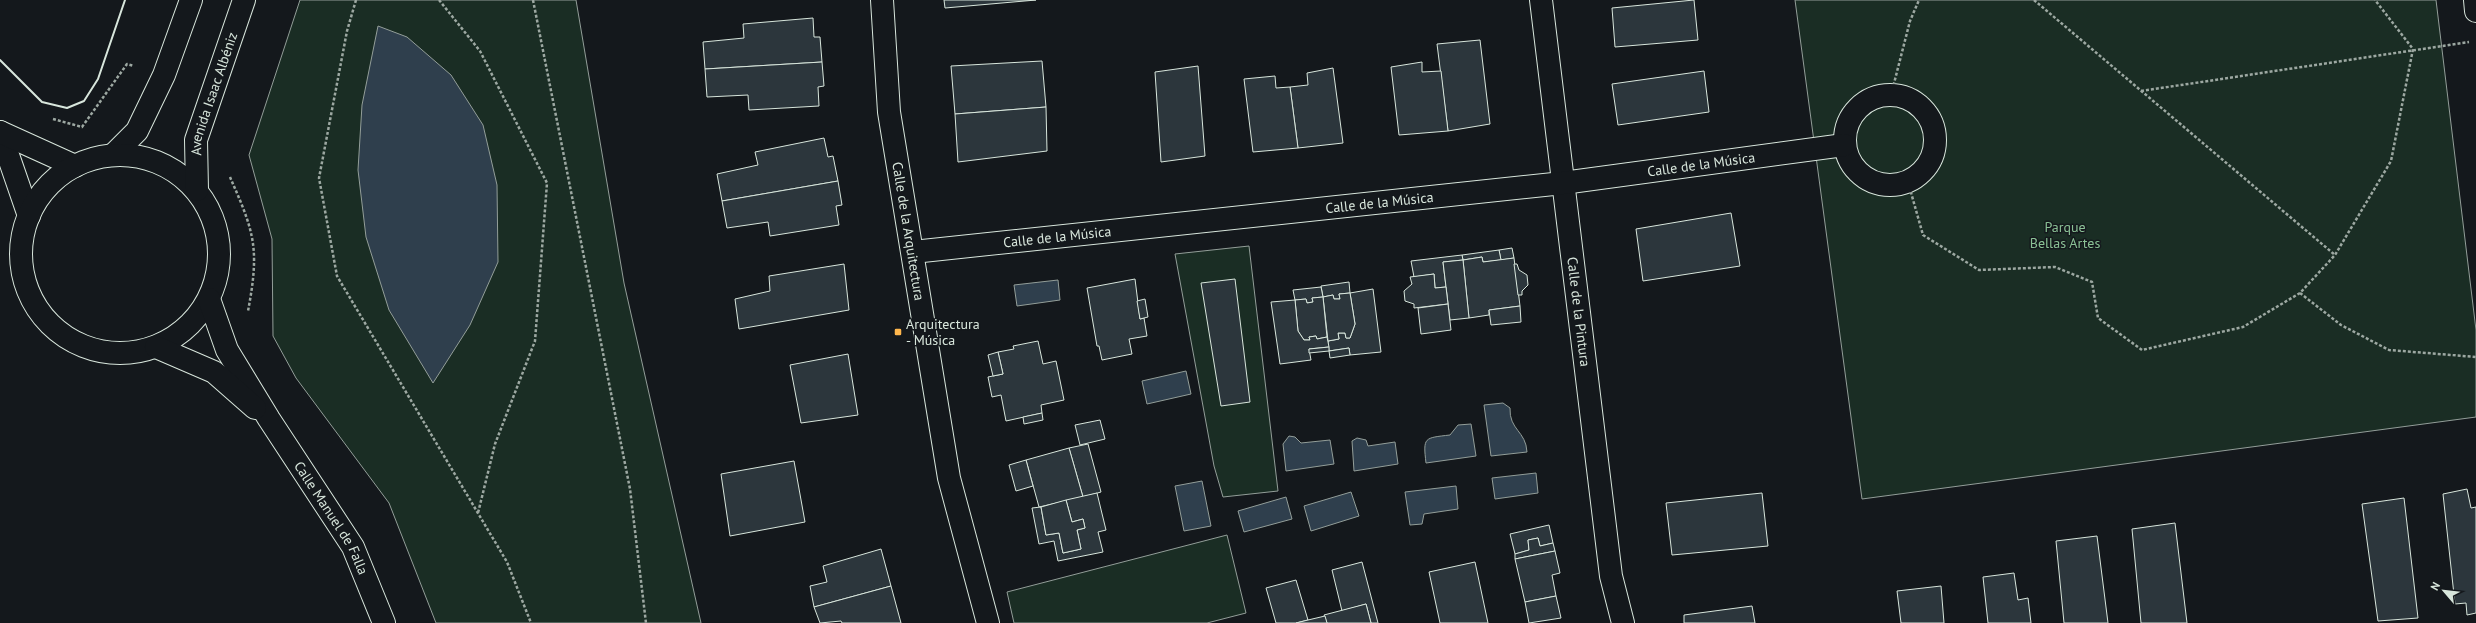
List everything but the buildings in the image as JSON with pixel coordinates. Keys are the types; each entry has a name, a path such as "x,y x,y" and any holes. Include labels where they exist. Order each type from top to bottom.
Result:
{"street":[{"path":"113,155 137,131 164,75 191,0"},
{"name":"Avenida Isaac Albéniz","path":"197,190 196,140 244,0"},
{"name":"Calle de la Arquitectura","path":"882,0 888,112 913,252 949,478 988,623"},
{"name":"Calle de la Pintura","path":"1541,0 1611,576 1622,623"},
{"path":"2475,0 2476,11"},
{"path":"1891,95 1906,98 1919,105 1929,117 1934,131 1935,146 1930,161 1922,173 1908,182 1892,186 1875,183 1860,175 1849,162 1844,145 1845,130 1857,110 1876,97 1891,95"},
{"path":"0,132 75,166"},
{"path":"0,132 29,216"},
{"name":"Calle de la Música","path":"913,252 1563,184 1844,145"},
{"path":"113,155 152,160 173,169 197,190 215,224 220,262 209,299 196,319 178,335 156,347 128,353 99,351 72,341 49,324 32,300 23,273 22,244 29,216 47,187 75,166 113,155"},
{"name":"Calle Manuel de Falla","path":"209,299 227,350 269,419 353,547 384,623"},
{"name":"Calle Manuel de Falla","path":"156,347 214,372 269,419"}],"path":[{"path":"356,0 347,31 319,178 337,276 507,562 531,623"},
{"path":"439,0 480,51 546,183 535,340 495,444 478,513"},
{"path":"533,0 630,489 646,623"},
{"path":"1891,95 1910,20 1920,0"},
{"path":"2034,0 2335,255"},
{"path":"1908,182 1923,235 1979,270 2055,267 2092,282 2098,318 2142,350 2243,327 2300,293 2335,255 2391,161 2413,49 2375,0"},
{"path":"2141,91 2413,49 2476,41"},
{"path":"2300,293 2341,325 2389,350 2476,357"}],"green space":[{"path":"300,0 576,0 624,283 701,623 436,623 389,503 296,378 273,336 272,239 249,155"},
{"name":"Parque Bellas Artes","path":"1795,0 2436,0 2476,330 2476,417 1862,499"},
{"path":"1249,246 1278,491 1223,497 1214,466 1175,254"},
{"path":"1227,535 1246,613 1207,623 1014,623 1007,592"}],"water":[{"path":"378,26 407,37 451,75 483,125 497,185 498,262 470,325 433,383 389,310 366,237 358,170 362,105"},
{"path":"1058,280 1060,300 1017,306 1014,285"},
{"path":"1186,371 1191,394 1147,404 1142,381"},
{"path":"1503,403 1510,408 1512,421 1524,439 1527,452 1491,456 1484,405"},
{"path":"1471,424 1476,456 1426,463 1425,444 1427,440 1430,438 1450,435 1458,425"},
{"path":"1289,436 1295,437 1301,443 1330,440 1334,464 1286,471 1283,444"},
{"path":"1357,438 1366,440 1368,446 1395,442 1398,464 1354,471 1352,441"},
{"path":"1536,473 1538,493 1495,499 1492,478"},
{"path":"1202,481 1211,526 1184,531 1175,486"},
{"path":"1456,486 1458,509 1424,514 1422,524 1410,525 1405,492"},
{"path":"1351,492 1359,516 1311,531 1304,506"},
{"path":"1286,497 1292,519 1244,532 1238,511"}],"wall":[{"path":"0,60 42,102 67,108 84,101 98,79 125,0"}],"place":[{"name":"Arquitectura - Música","path":"898,332"}]}
